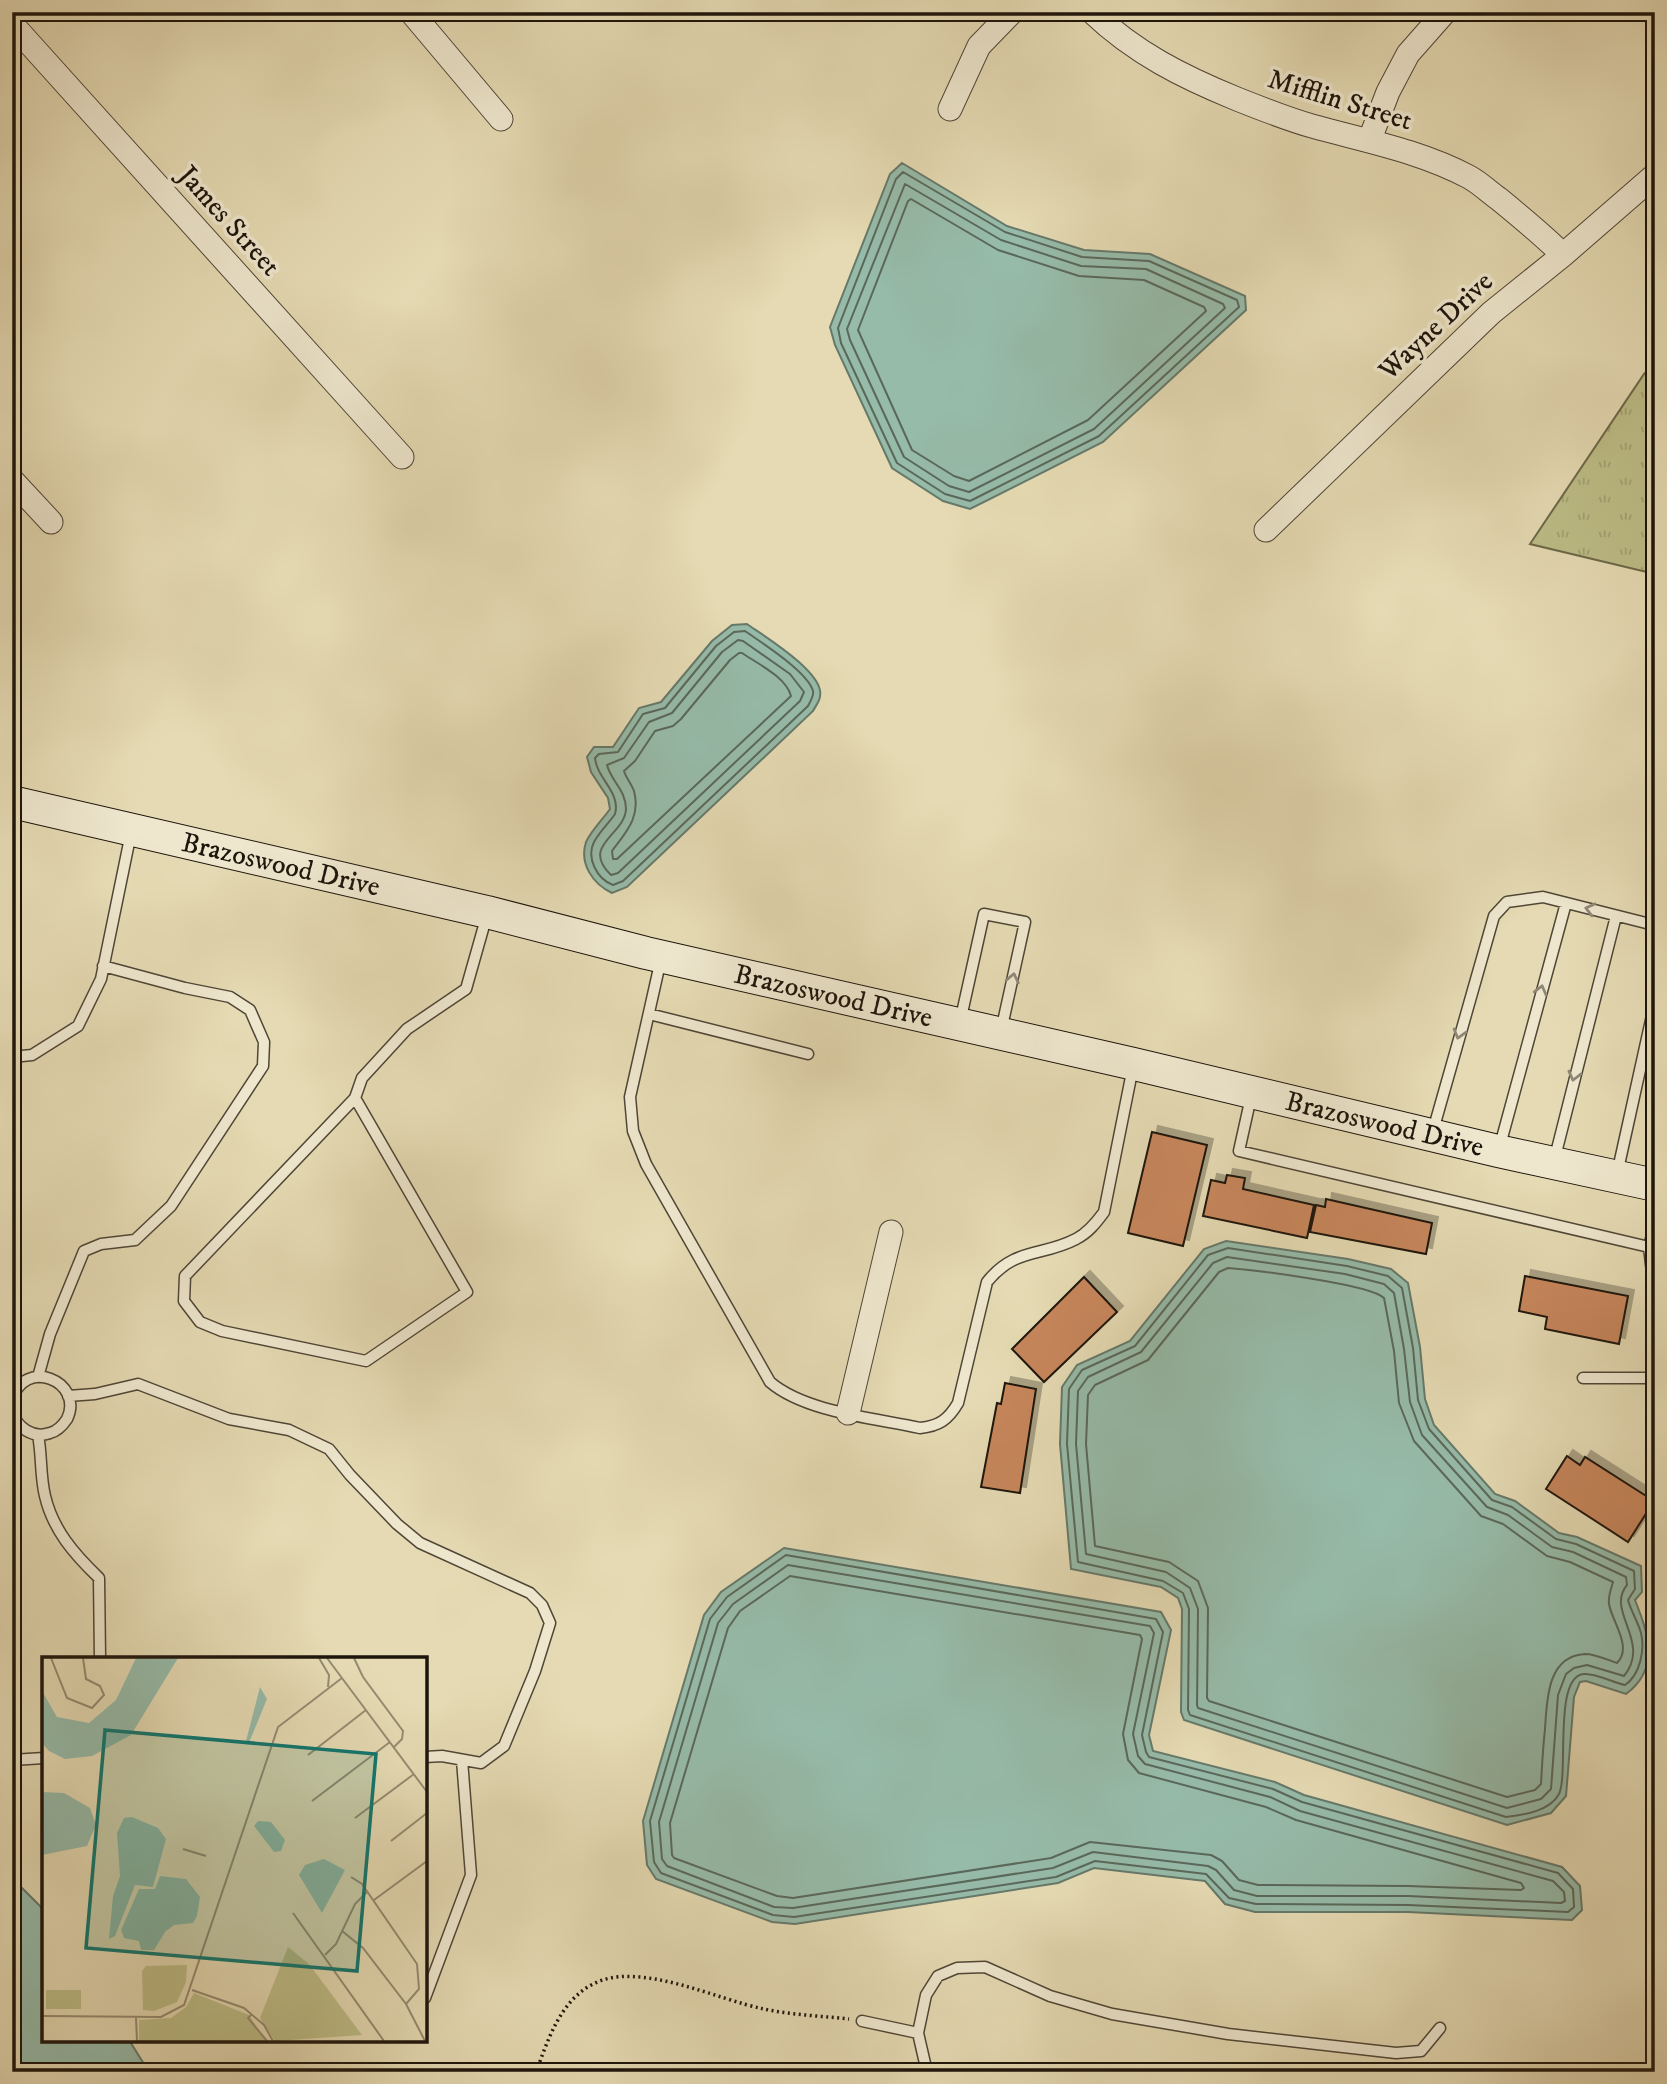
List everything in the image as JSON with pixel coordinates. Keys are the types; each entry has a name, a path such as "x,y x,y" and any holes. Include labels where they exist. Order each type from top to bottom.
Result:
{"street":[{"path":"411,12 501,119"},
{"path":"950,109 979,46 1012,12"},
{"name":"Mifflin Street","path":"1092,12 1115,34 1151,59 1189,79 1281,116 1370,139 1431,159 1472,178 1539,231 1563,255"},
{"path":"1370,139 1388,92 1408,54 1445,12"},
{"name":"James Street","path":"12,24 402,457"},
{"name":"Wayne Drive","path":"1266,530 1491,313 1655,175"},
{"path":"12,480 51,522"},
{"name":"Brazoswood Drive","path":"12,802 487,912 662,956 1655,1185"},
{"path":"848,1413 891,1232"}],"lane":[{"path":"12,1057 32,1055 78,1026 101,979 131,831"},
{"path":"1432,1135 1494,916 1507,901 1543,897 1650,924 1655,929"},
{"path":"1499,1151 1566,903"},
{"path":"355,1098 467,1292 366,1361 222,1331 200,1322 184,1301 185,1276 355,1098 362,1078 407,1029 466,989 487,912"},
{"path":"960,1024 984,914 1025,922 1001,1034"},
{"path":"1554,1163 1616,916"},
{"path":"662,956 630,1097 633,1131 646,1164 770,1382 785,1394 809,1404 848,1413 920,1428 935,1427 949,1418 958,1403 987,1282 999,1268 1014,1258 1075,1240 1092,1228 1104,1212 1134,1064"},
{"path":"38,1377 50,1334 85,1251 101,1244 135,1240 171,1206 263,1066 264,1042 250,1010 230,997 103,966"},
{"path":"1617,1176 1655,1002"},
{"path":"649,1014 808,1054"},
{"path":"1252,1092 1239,1151 1649,1247"},
{"path":"1655,1223 1649,1247 1655,1298"},
{"path":"12,1401 16,1389 22,1383 38,1377 57,1381 68,1396 68,1415 64,1424 56,1430 38,1435 22,1428 12,1411"},
{"path":"1583,1378 1655,1378"},
{"path":"68,1396 95,1394 138,1384 229,1419 289,1430 329,1449 350,1475 420,1544 530,1592 542,1605 550,1623 535,1671 504,1746 481,1763 442,1756 427,1757"},
{"path":"38,1435 44,1494 56,1528 76,1557 99,1578 100,1657"},
{"path":"12,1760 42,1758"},
{"path":"427,1993 471,1875 462,1760"},
{"path":"927,2072 918,2033 926,1995 938,1976 957,1968 985,1967 1051,1996 1112,2014 1228,2034 1396,2053 1421,2051 1440,2028"},
{"path":"862,2021 918,2033"}],"path":[{"path":"536,2072 552,2030 567,2006 593,1984 621,1977 655,1979 764,2009 862,2021"}],"green space":[{"path":"1655,364 1655,574 1530,544 1644,374"}],"water":[{"path":"902,163 1007,226 1084,250 1150,254 1245,296 1246,310 1103,442 970,509 943,501 892,468 835,345 830,327 890,174"},
{"path":"747,624 804,666 819,687 818,702 813,711 627,887 612,893 594,879 584,858 586,842 610,809 608,798 591,772 587,757 594,747 613,747 639,708 661,702 712,641 732,625"},
{"path":"1226,1241 1348,1259 1391,1269 1408,1283 1420,1347 1425,1399 1434,1425 1495,1494 1515,1501 1559,1533 1577,1537 1641,1566 1642,1592 1635,1600 1647,1637 1648,1662 1644,1673 1626,1694 1586,1681 1580,1682 1574,1697 1566,1796 1551,1813 1507,1825 1184,1720 1181,1712 1182,1609 1178,1598 1161,1587 1071,1569 1060,1444 1062,1387 1077,1365 1130,1341 1204,1249"},
{"path":"784,1548 1161,1612 1171,1630 1149,1735 1153,1751 1275,1782 1304,1795 1562,1867 1580,1886 1582,1910 1572,1920 1408,1912 1255,1912 1225,1904 1205,1881 1094,1868 1058,1883 795,1924 772,1922 656,1879 647,1865 643,1821 704,1615 721,1592"},
{"path":"12,1878 42,1908 42,2042 130,2042 149,2072 12,2072"}],"building":[{"path":"1152,1132 1207,1145 1183,1246 1128,1233"},
{"path":"1227,1175 1245,1178 1243,1189 1314,1205 1307,1238 1203,1216 1211,1180 1225,1183"},
{"path":"1326,1199 1432,1223 1426,1254 1310,1232 1316,1205 1325,1207"},
{"path":"1525,1276 1628,1296 1619,1344 1545,1329 1547,1317 1519,1311"},
{"path":"1084,1277 1117,1312 1044,1382 1012,1349"},
{"path":"1005,1383 1036,1389 1020,1493 981,1487 997,1403 1001,1404"},
{"path":"1567,1456 1580,1465 1585,1457 1654,1501 1628,1542 1546,1489"}]}
